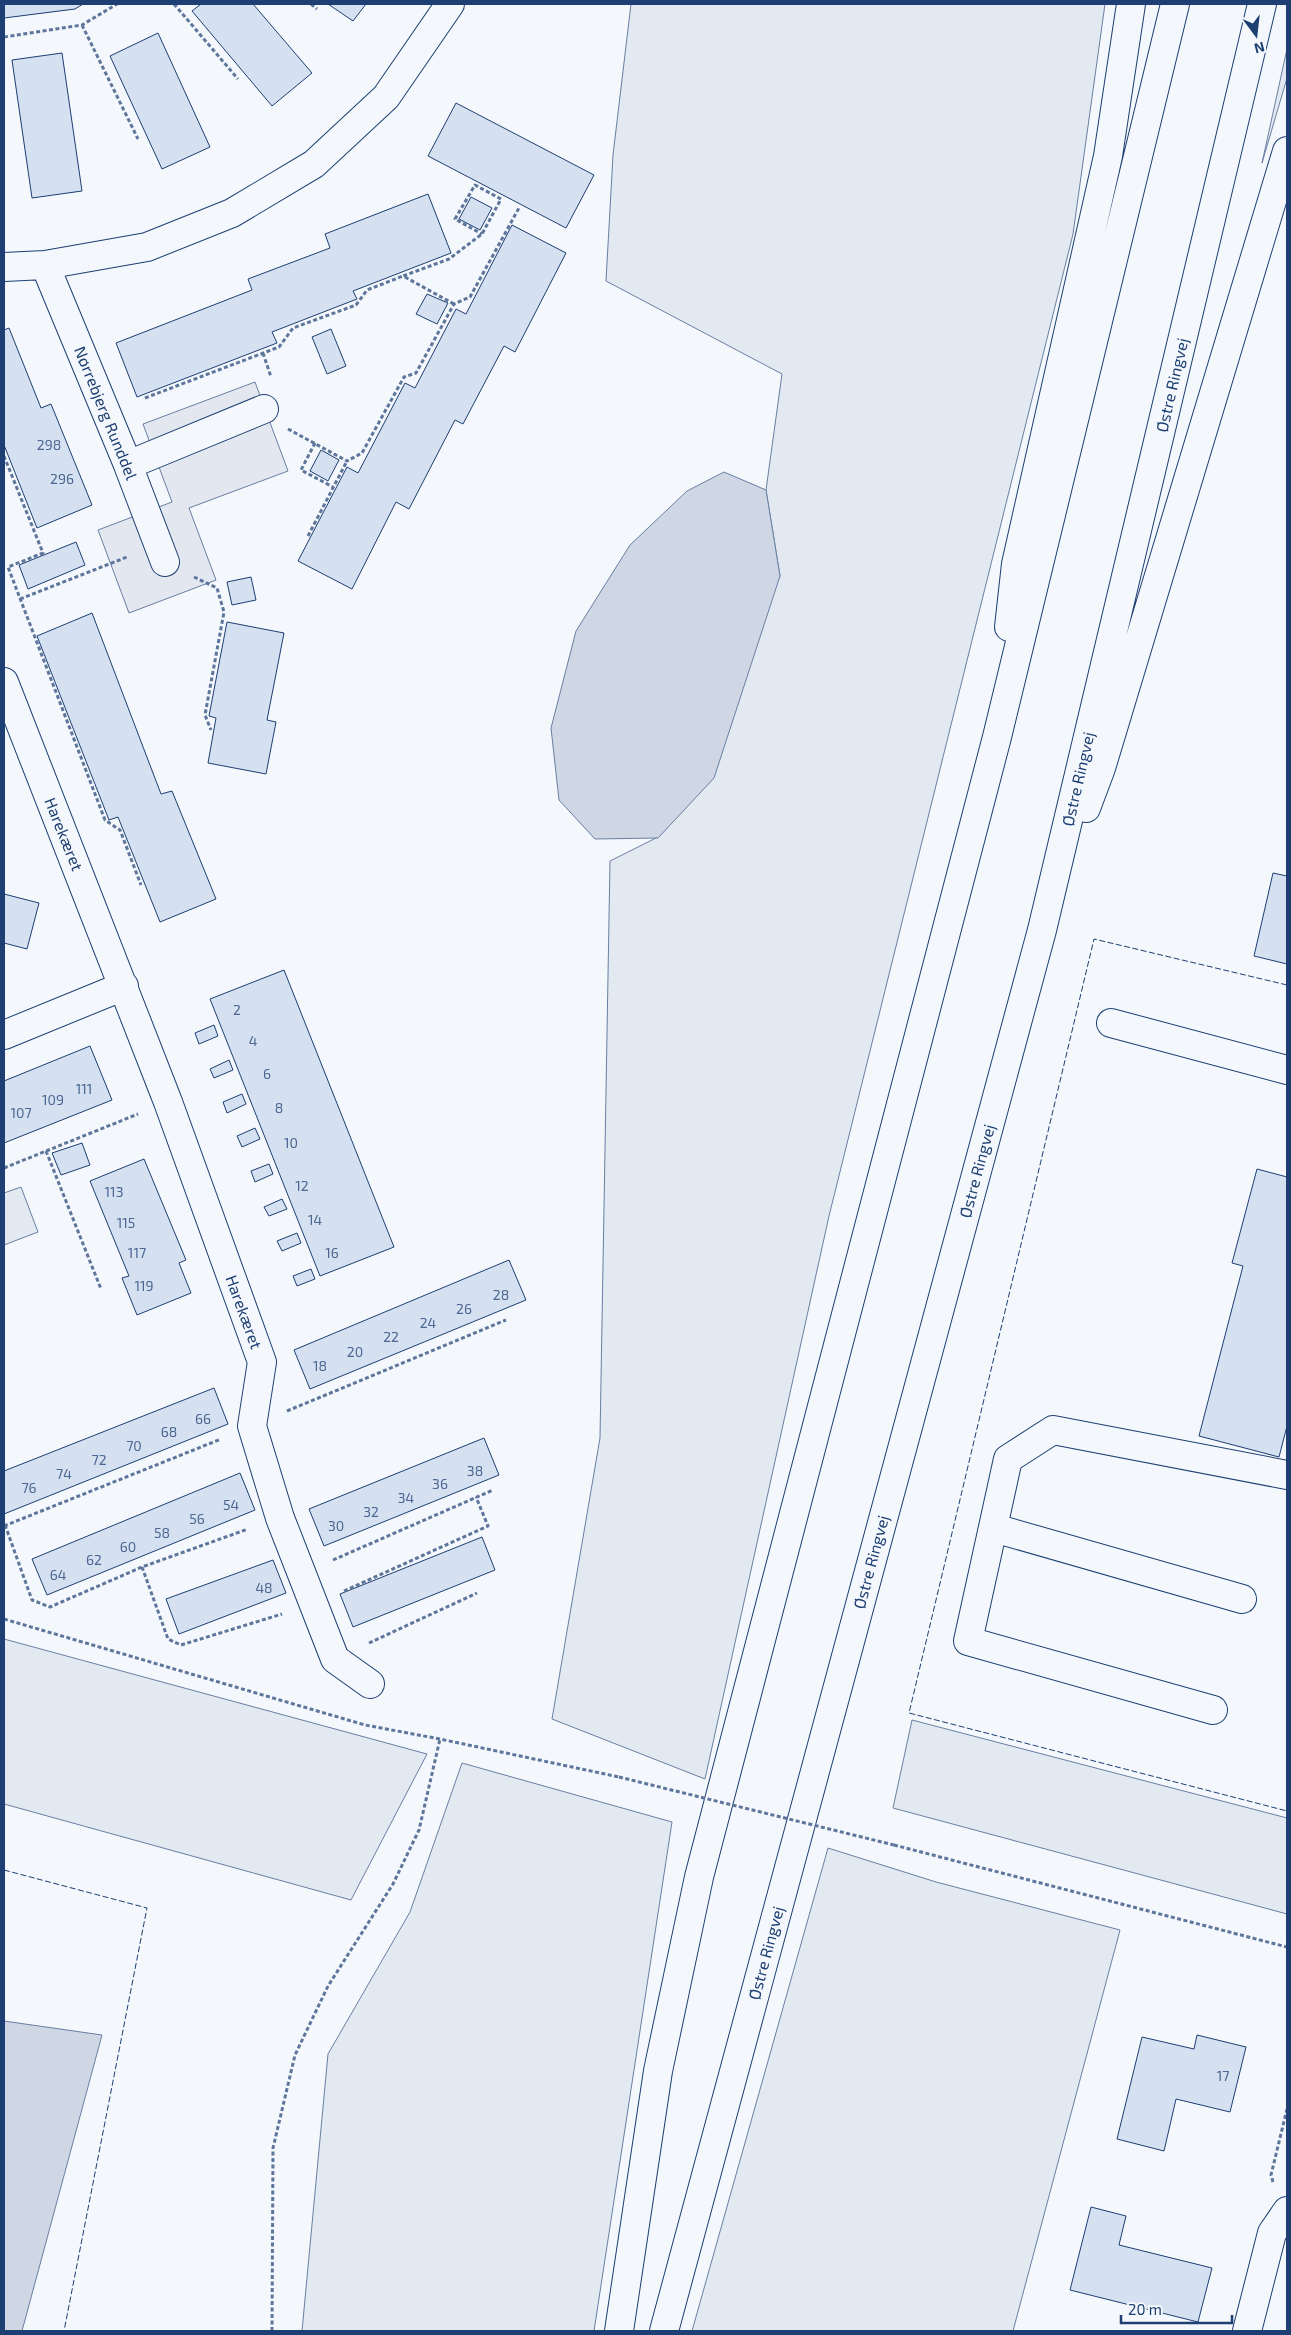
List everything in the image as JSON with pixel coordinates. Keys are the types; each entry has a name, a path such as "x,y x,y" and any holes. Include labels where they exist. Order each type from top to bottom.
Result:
{"main road":[{"path":"4,267 46,266 146,247 232,213 314,164 386,97 450,4"},
{"path":"997,737 1016,564 1108,156 1131,4"},
{"path":"619,2331 658,2071 698,1876 997,737 1175,4"},
{"name":"Østre Ringvej","path":"664,2331 1042,930 1262,4"},
{"path":"1042,930 1101,768 1287,151"},
{"name":"Nørrebjerg Runddel","path":"46,266 128,465 161,553"},
{"path":"128,465 261,411"},
{"name":"Harekæret","path":"4,682 124,986 262,1362 252,1426 280,1518 335,1659"},
{"path":"4,1035 124,986"},
{"path":"1111,1023 1287,1070"},
{"path":"1213,1710 968,1641 1008,1459 1052,1430 1287,1474"},
{"path":"994,1528 1242,1599"},
{"path":"335,1659 370,1684"},
{"path":"1247,2331 1272,2233 1285,2212"}],"path":[{"path":"4,37 82,25 117,4"},
{"path":"174,4 238,79"},
{"path":"311,4 317,9"},
{"path":"82,25 138,139"},
{"path":"145,398 279,347 293,328 356,305 367,290 449,259 482,234 501,199 474,184 455,219 482,234"},
{"path":"308,536 347,461 362,453 404,377 416,373 454,304 470,297 519,208"},
{"path":"403,276 454,304"},
{"path":"261,411 314,444 347,461"},
{"path":"314,444 301,470 333,487"},
{"path":"4,456 43,553 8,567 105,820 120,830 141,885"},
{"path":"20,599 161,553 217,588 224,612 204,715 211,730"},
{"path":"4,1168 168,1102"},
{"path":"46,1151 101,1289"},
{"path":"280,1518 142,1567 50,1607 32,1600 5,1526 506,1320"},
{"path":"301,1574 493,1490"},
{"path":"142,1567 168,1639 181,1645 313,1605 488,1526 476,1497"},
{"path":"335,1659 477,1593"},
{"path":"4,1619 365,1725 619,1777 894,1845 1287,1947"},
{"path":"272,2331 273,2148 295,2054 328,1986 393,1884 419,1830 440,1739"},
{"path":"1285,2212 1271,2175 1287,2109"}],"shaded area":[{"path":"631,4 1105,4 1073,234 829,1216 705,1779 552,1719 600,1438 610,861 658,837 780,576 766,490 782,374 606,281 613,155"},
{"path":"1287,49 1287,78 1262,163"},
{"path":"255,382 288,471 189,508 216,580 129,613 98,530 172,502 143,424"},
{"path":"724,472 766,490 780,576 714,778 658,838 595,839 559,800 551,728 576,631 630,545 687,491"},
{"path":"21,1187 38,1232 4,1245 4,1193"},
{"path":"4,1639 427,1754 351,1900 4,1804"},
{"path":"912,1720 1287,1818 1287,1914 893,1808"},
{"path":"462,1763 672,1822 594,2331 302,2331 328,2054 410,1912"},
{"path":"828,1848 936,1882 1120,1930 1013,2331 692,2331"},
{"path":"4,2021 102,2035 22,2331 4,2331"}],"building":[{"path":"4,4 83,4 75,9 4,18"},
{"path":"201,4 253,4 312,73 272,106 192,11"},
{"path":"328,4 366,4 353,21"},
{"path":"158,33 210,147 162,169 110,56"},
{"path":"62,53 82,191 32,198 12,60"},
{"path":"456,103 594,175 566,228 428,156"},
{"path":"428,194 451,253 353,291 357,299 272,332 277,343 137,397 116,343 252,290 248,279 330,248 325,234"},
{"path":"471,197 492,208 480,230 459,219"},
{"path":"512,225 566,253 515,352 504,346 463,424 455,420 409,509 396,502 352,589 298,561 347,467 358,473 405,383 415,388 456,309 466,314"},
{"path":"427,294 448,303 437,324 416,314"},
{"path":"9,328 41,408 51,404 92,505 37,528 4,445 4,330"},
{"path":"331,329 346,366 327,374 312,337"},
{"path":"321,450 339,460 328,481 310,471"},
{"path":"76,542 85,565 28,589 19,565"},
{"path":"251,577 256,600 232,605 227,582"},
{"path":"92,613 161,794 172,791 216,899 160,922 118,817 109,820 37,636"},
{"path":"227,622 284,633 267,720 276,722 266,774 208,763 216,718 209,716"},
{"path":"1273,873 1287,876 1287,964 1254,956"},
{"path":"4,894 39,903 27,949 4,943"},
{"path":"284,970 394,1247 320,1276 210,999"},
{"path":"214,1025 218,1036 199,1044 195,1033"},
{"path":"90,1046 112,1100 4,1143 4,1081"},
{"path":"229,1060 233,1070 214,1078 210,1069"},
{"path":"242,1094 246,1104 227,1113 223,1102"},
{"path":"255,1128 260,1139 242,1147 237,1136"},
{"path":"82,1143 90,1165 61,1175 52,1153"},
{"path":"144,1159 186,1260 179,1263 191,1293 137,1315 122,1278 129,1276 90,1181"},
{"path":"269,1164 273,1174 255,1182 251,1171"},
{"path":"1257,1169 1287,1177 1287,1426 1279,1457 1199,1436 1243,1266 1232,1263"},
{"path":"282,1199 287,1209 269,1216 264,1207"},
{"path":"297,1233 301,1243 282,1251 277,1241"},
{"path":"509,1260 526,1300 310,1389 294,1350"},
{"path":"311,1269 315,1279 297,1286 293,1276"},
{"path":"214,1388 228,1424 4,1514 4,1471"},
{"path":"484,1438 499,1475 324,1546 309,1509"},
{"path":"240,1473 255,1510 47,1595 32,1559"},
{"path":"482,1537 495,1570 353,1627 340,1594"},
{"path":"273,1560 286,1593 179,1634 166,1599"},
{"path":"1197,2035 1246,2047 1230,2112 1176,2099 1164,2151 1117,2139 1142,2037 1194,2049"},
{"path":"1091,2207 1126,2216 1119,2245 1212,2268 1198,2322 1070,2290"}],"fence":[{"path":"1287,985 1094,939 909,1713 1287,1811"},
{"path":"4,1870 147,1908 64,2331"}]}
